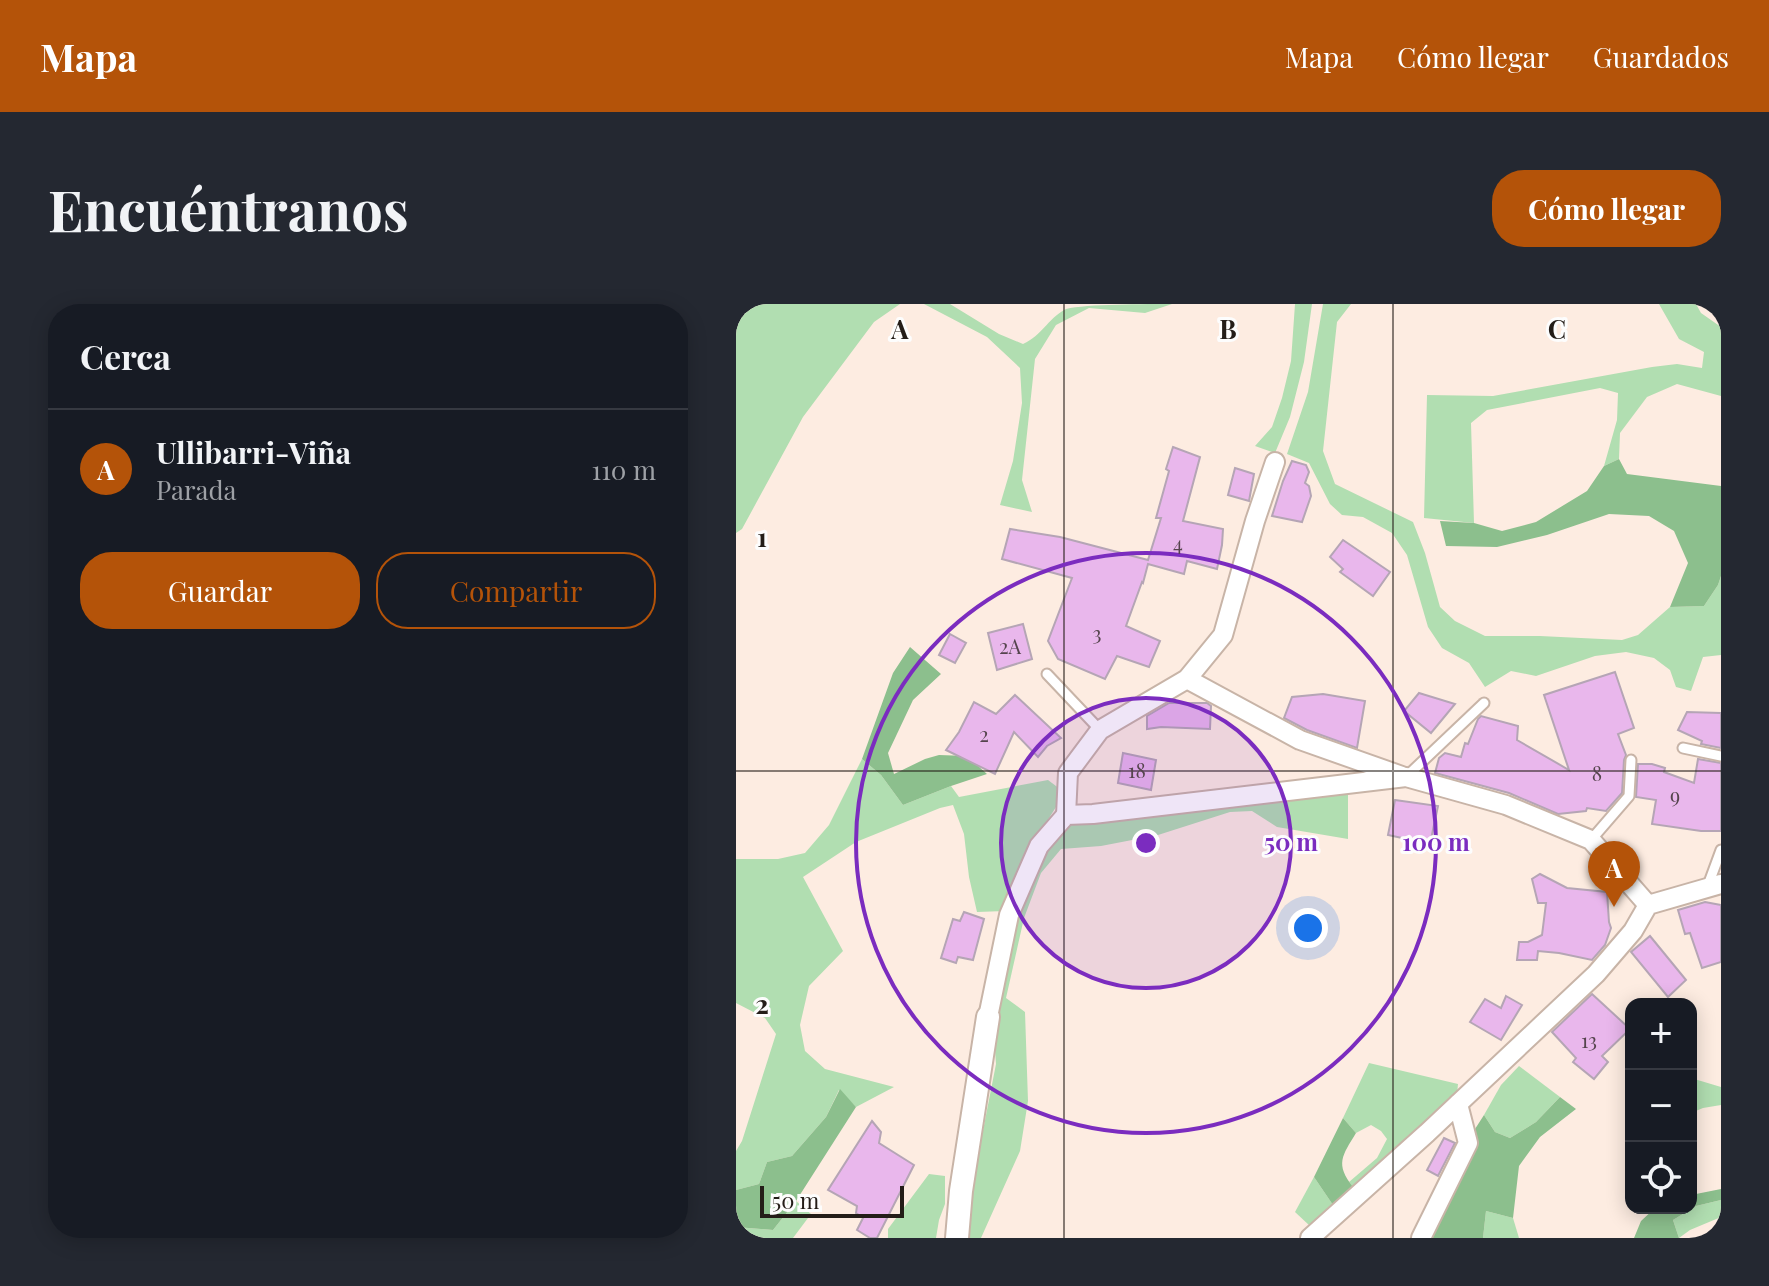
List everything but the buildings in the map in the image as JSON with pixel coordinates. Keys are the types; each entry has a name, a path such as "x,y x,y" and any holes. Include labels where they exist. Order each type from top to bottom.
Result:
{"street":[{"path":"957,1238 961,1191 988,1017 1009,915 1039,846 1066,815 1068,773 1100,730 1187,679 1223,635 1275,462"},
{"path":"1187,679 1300,740 1406,777 1506,805 1591,840 1648,905"},
{"path":"1066,815 1406,777"},
{"path":"1310,1238 1596,974 1633,931 1648,905 1714,886"},
{"path":"1421,1238 1468,1143 1458,1104"},
{"path":"1326,1238 1427,1133"}],"lane":[{"path":"1047,674 1100,730"},
{"path":"1406,777 1484,703"},
{"path":"1683,748 1721,756"},
{"path":"1591,840 1629,796 1631,760"},
{"path":"1714,886 1721,850"}],"green space":[{"path":"736,304 900,304 874,322 803,417 742,529 736,533"},
{"path":"924,304 950,304 999,334 1023,344 1066,309 1172,304 1145,313 1089,308 1056,325 1035,359 1022,480 1032,512 1000,505 1013,461 1022,403 1020,368 987,337"},
{"path":"1295,304 1312,304 1304,362 1290,417 1275,453 1255,446 1272,427 1282,398 1291,361"},
{"path":"1323,304 1351,304 1337,322 1323,451 1335,484 1413,522 1440,607 1455,621 1485,636 1622,640 1638,635 1670,607 1704,606 1721,576 1721,655 1703,657 1691,691 1676,687 1670,670 1654,658 1626,652 1595,656 1536,676 1511,671 1485,687 1469,663 1442,648 1428,627 1407,555 1392,533 1363,517 1342,515 1330,504 1309,463 1287,454 1308,392"},
{"path":"1659,304 1696,304 1701,313 1721,327 1721,396 1677,384 1647,397 1620,433 1619,459 1604,466 1617,420 1618,393 1600,388 1487,410 1471,423 1474,523 1424,518 1427,395 1493,396 1652,367 1677,364 1702,368 1704,352 1679,339"},
{"path":"1619,459 1627,474 1721,486 1721,576 1704,606 1670,607 1688,563 1674,531 1649,516 1609,514 1547,535 1497,547 1446,546 1440,521 1474,523 1502,531 1536,522 1587,491 1604,466"},
{"path":"910,647 941,674 913,700 888,753 894,774 939,755 967,756 987,774 903,805 881,775 862,759 893,673"},
{"path":"862,759 881,775 903,805 951,786 959,797 1048,780 1060,789 1056,807 1027,853 1005,911 977,912 964,834 953,805 856,842 803,877 843,951 809,986 800,1025 805,1051 825,1069 894,1087 856,1107 839,1090 826,1117 792,1156 767,1162 759,1184 736,1190 736,1151 742,1141 776,1034 765,1018 736,1003 736,859 778,859 805,853 829,825"},
{"path":"1348,791 1348,839 1277,827 1252,811 1230,812 1158,835 1101,846 1061,849 1041,873 1024,918 1006,998 1025,1012 1028,1101 1020,1151 981,1238 962,1238 996,1064 997,992 1016,918 1048,845 1071,824 1320,797"},
{"path":"1369,1063 1458,1084 1457,1094 1353,1187 1349,1182 1377,1158 1387,1139 1371,1125 1356,1133 1343,1118"},
{"path":"1519,1066 1560,1097 1536,1122 1510,1138 1495,1132 1484,1115 1501,1085"},
{"path":"1697,1080 1721,1087 1721,1105 1697,1110"},
{"path":"840,1089 856,1107 796,1201 773,1230 736,1227 736,1190 759,1184 767,1162 792,1156 826,1117"},
{"path":"1560,1097 1576,1109 1540,1137 1519,1166 1513,1218 1486,1211 1483,1238 1431,1238 1475,1129 1484,1115 1495,1132 1510,1138 1536,1122"},
{"path":"1343,1118 1356,1133 1342,1160 1344,1172 1353,1187 1333,1205 1314,1177"},
{"path":"929,1174 945,1176 945,1204 936,1238 888,1238 888,1229"},
{"path":"1314,1177 1333,1205 1310,1226 1295,1212"},
{"path":"1721,1189 1721,1200 1697,1206 1697,1194"},
{"path":"1721,1200 1721,1217 1679,1238 1673,1220 1683,1214 1697,1214 1697,1206"},
{"path":"796,1201 811,1214 793,1238 736,1238 736,1227 773,1230"},
{"path":"1486,1211 1513,1218 1519,1238 1483,1238"},
{"path":"1649,1214 1683,1214 1673,1220 1679,1238 1634,1238 1641,1221"}],"place":[{"name":"Ullibarri-Viña","path":"1614,907"}]}
